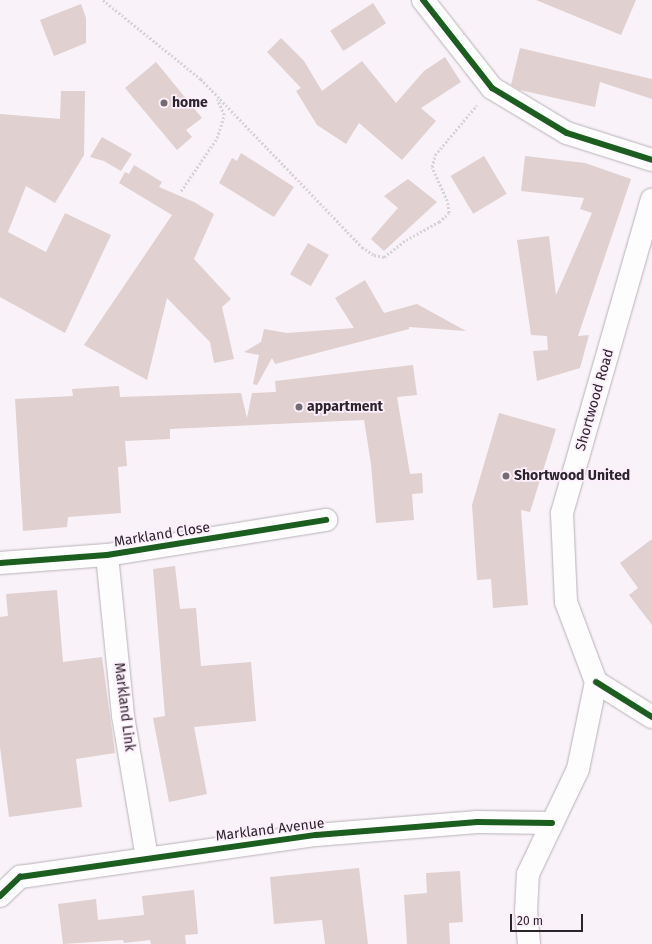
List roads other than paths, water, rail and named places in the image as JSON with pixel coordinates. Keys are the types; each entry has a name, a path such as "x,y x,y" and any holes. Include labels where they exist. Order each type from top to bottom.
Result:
{"street":[{"path":"423,0 492,88 567,133 652,160"},
{"name":"Shortwood Road","path":"596,682 566,602 562,513 649,227 652,200"},
{"name":"Markland Close","path":"0,563 107,555 326,520"},
{"name":"Markland Link","path":"107,555 123,716 147,858"},
{"path":"529,944 526,911 528,874 578,769 596,682 652,716"},
{"name":"Markland Avenue","path":"0,896 20,876 316,835 477,822 552,823"}],"place":[{"name":"home","path":"164,103"},
{"name":"appartment","path":"299,407"},
{"name":"Shortwood United","path":"506,476"}]}
